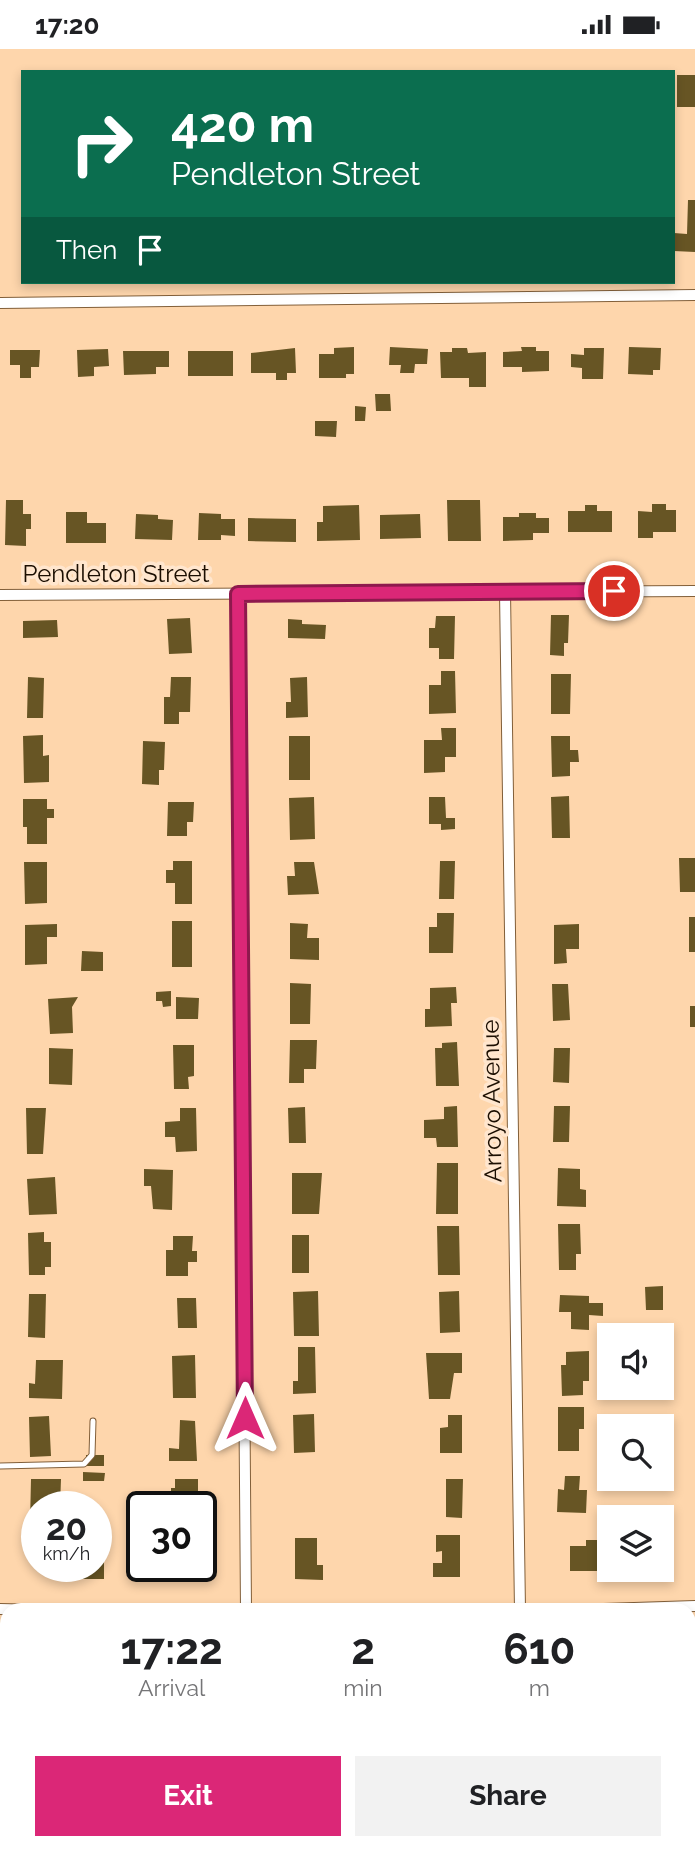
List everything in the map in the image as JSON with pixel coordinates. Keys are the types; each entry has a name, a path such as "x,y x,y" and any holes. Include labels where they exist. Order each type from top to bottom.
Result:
{"street":[{"path":"0,303 695,295"},
{"name":"Pendleton Street","path":"0,596 695,591"},
{"name":"Arroyo Avenue","path":"505,592 520,1603"},
{"path":"238,594 247,1603"}],"lane":[{"path":"0,1466 84,1464 92,1455 93,1420"}],"building":[{"path":"677,75 695,75 695,107 677,107"},
{"path":"688,200 695,200 695,252 675,251 675,233 687,234"},
{"path":"354,347 354,374 346,374 346,378 319,378 319,354 334,354 334,348"},
{"path":"390,347 428,349 427,364 415,364 414,373 400,373 401,365 389,365"},
{"path":"521,347 536,347 536,351 549,351 549,371 522,372 522,367 503,367 503,352 522,351"},
{"path":"629,347 661,348 660,370 653,370 653,375 628,374"},
{"path":"295,348 296,373 287,373 287,380 276,380 276,373 251,373 251,353"},
{"path":"452,348 467,348 468,353 486,352 486,387 469,387 469,378 441,378 440,352 452,352"},
{"path":"584,348 604,348 603,379 582,379 582,368 571,367 571,354 584,355"},
{"path":"108,349 109,366 94,367 94,376 78,377 77,350"},
{"path":"10,350 40,350 39,367 31,367 31,378 20,378 20,365 10,365"},
{"path":"123,351 169,351 169,367 156,367 156,374 124,375"},
{"path":"188,351 233,351 233,376 188,376"},
{"path":"375,394 390,394 391,411 376,411"},
{"path":"355,406 366,407 365,421 355,421"},
{"path":"315,421 337,421 336,437 315,436"},
{"path":"6,500 23,500 23,514 31,514 31,529 26,529 26,546 5,545"},
{"path":"447,500 480,500 481,541 448,541"},
{"path":"652,504 666,504 666,510 676,510 676,532 653,532 653,538 638,538 638,511 652,512"},
{"path":"359,505 360,540 317,541 317,522 323,522 323,506"},
{"path":"585,505 597,505 597,511 612,511 612,532 568,532 568,511 585,511"},
{"path":"66,512 87,512 87,523 106,523 106,543 66,543"},
{"path":"199,513 221,514 221,519 235,519 235,536 221,535 221,540 198,540"},
{"path":"519,513 536,513 536,518 549,518 549,533 533,533 533,540 503,541 503,517 519,517"},
{"path":"136,514 158,515 158,519 173,520 172,540 135,539"},
{"path":"420,514 421,538 380,539 380,515"},
{"path":"248,518 296,519 296,542 248,541"},
{"path":"551,615 569,615 568,643 564,643 564,656 550,655"},
{"path":"436,616 455,616 454,659 439,659 439,648 429,648 429,628 435,628"},
{"path":"190,618 192,653 169,654 167,619"},
{"path":"288,619 302,620 302,624 326,625 325,639 288,638"},
{"path":"57,620 58,637 23,638 23,621"},
{"path":"441,671 455,671 456,713 429,714 429,685 441,685"},
{"path":"551,674 571,674 570,714 551,714"},
{"path":"28,677 44,678 43,718 27,718"},
{"path":"171,677 191,677 190,712 179,712 179,724 164,724 164,697 170,697"},
{"path":"307,677 308,717 286,718 286,702 291,702 290,678"},
{"path":"441,728 456,728 456,757 445,757 445,772 424,773 424,740 442,740"},
{"path":"43,735 43,756 49,755 49,782 24,783 23,736"},
{"path":"289,736 310,736 310,780 289,780"},
{"path":"551,736 570,736 570,750 578,750 579,762 570,762 570,776 552,777"},
{"path":"143,741 165,742 164,770 159,770 159,785 142,784"},
{"path":"569,796 570,838 552,838 551,797"},
{"path":"314,797 315,839 290,840 289,798"},
{"path":"429,797 445,797 446,818 455,818 455,829 441,830 441,824 429,824"},
{"path":"23,799 47,799 47,809 54,809 54,818 47,818 47,844 27,844 27,827 23,827"},
{"path":"168,802 194,802 193,822 187,822 187,836 167,836"},
{"path":"679,858 695,858 695,892 680,892"},
{"path":"173,861 192,861 192,904 175,904 175,883 166,883 166,870 173,870"},
{"path":"440,861 455,861 454,899 439,899"},
{"path":"24,862 47,862 47,903 25,904"},
{"path":"294,862 314,862 319,894 288,895 287,876 295,876"},
{"path":"437,913 454,913 453,953 429,953 429,927 437,927"},
{"path":"689,917 695,917 695,952 689,952"},
{"path":"172,921 192,921 192,967 172,967"},
{"path":"290,923 308,924 307,938 319,938 319,960 290,959"},
{"path":"57,924 57,937 47,937 47,964 25,965 25,925"},
{"path":"579,924 579,949 566,949 567,963 554,964 554,925"},
{"path":"82,951 103,952 103,971 81,971"},
{"path":"290,983 311,984 310,1024 290,1024"},
{"path":"552,984 568,984 570,1020 553,1021"},
{"path":"456,987 457,1003 451,1003 452,1026 425,1027 425,1009 430,1009 430,988"},
{"path":"171,991 171,1006 163,1007 162,1001 156,1001 156,992"},
{"path":"78,997 72,1007 73,1033 50,1034 48,999"},
{"path":"176,997 199,998 198,1019 176,1019"},
{"path":"690,1006 695,1006 695,1027 690,1027"},
{"path":"290,1040 317,1040 316,1069 304,1069 304,1083 289,1083"},
{"path":"457,1042 459,1086 436,1086 435,1048 442,1048 442,1043"},
{"path":"173,1045 194,1045 194,1076 188,1077 189,1089 174,1089"},
{"path":"49,1048 73,1049 72,1085 49,1084"},
{"path":"554,1048 570,1048 569,1083 553,1082"},
{"path":"457,1106 458,1147 437,1147 436,1138 424,1138 424,1120 444,1119 444,1107"},
{"path":"554,1106 570,1106 569,1142 553,1142"},
{"path":"305,1107 306,1143 289,1143 288,1108"},
{"path":"26,1108 46,1108 43,1154 27,1154"},
{"path":"180,1108 196,1108 197,1151 176,1152 175,1137 165,1137 165,1122 180,1121"},
{"path":"437,1163 458,1163 458,1214 436,1214"},
{"path":"558,1168 580,1169 580,1189 586,1190 586,1207 557,1206"},
{"path":"144,1169 173,1170 172,1210 153,1209 151,1186 144,1186"},
{"path":"292,1173 322,1173 319,1214 292,1214"},
{"path":"55,1177 57,1214 29,1215 27,1179"},
{"path":"558,1224 580,1224 581,1254 576,1254 576,1270 559,1270"},
{"path":"437,1226 459,1226 460,1275 438,1275"},
{"path":"44,1232 44,1242 51,1242 51,1267 45,1267 45,1275 29,1275 28,1233"},
{"path":"292,1235 309,1235 309,1273 292,1273"},
{"path":"173,1236 193,1236 192,1251 197,1251 197,1262 188,1262 188,1276 166,1276 166,1250 173,1250"},
{"path":"663,1286 663,1310 646,1310 645,1287"},
{"path":"318,1291 319,1336 294,1336 293,1292"},
{"path":"459,1291 460,1332 440,1333 439,1292"},
{"path":"29,1294 46,1294 45,1338 28,1337"},
{"path":"560,1295 589,1296 589,1303 603,1303 603,1316 589,1315 589,1330 571,1329 571,1312 559,1312"},
{"path":"177,1298 196,1298 197,1328 178,1328"},
{"path":"298,1347 315,1347 316,1393 293,1394 293,1381 298,1381"},
{"path":"589,1351 589,1381 583,1381 583,1395 562,1396 561,1365 566,1365 566,1352"},
{"path":"426,1353 462,1353 462,1373 454,1373 450,1399 429,1399"},
{"path":"195,1355 196,1398 173,1398 172,1356"},
{"path":"36,1360 63,1360 62,1399 29,1398 29,1383 35,1384"},
{"path":"558,1407 584,1407 584,1429 579,1429 579,1451 558,1451"},
{"path":"314,1414 315,1452 294,1453 293,1415"},
{"path":"448,1415 462,1415 462,1453 440,1453 440,1428 448,1427"},
{"path":"49,1416 51,1456 30,1457 29,1417"},
{"path":"180,1420 195,1421 197,1461 169,1461 169,1448 179,1449"},
{"path":"86,1455 104,1455 104,1466 86,1466"},
{"path":"83,1472 105,1473 104,1481 83,1481"},
{"path":"565,1476 580,1476 579,1490 587,1490 586,1513 557,1512 558,1489 564,1490"},
{"path":"31,1479 61,1479 61,1491 31,1491"},
{"path":"175,1479 198,1479 198,1491 171,1491 171,1488 175,1488"},
{"path":"446,1479 463,1479 462,1518 446,1517"},
{"path":"436,1535 460,1535 460,1577 433,1577 433,1563 442,1563 442,1551 436,1552"},
{"path":"295,1538 317,1538 317,1565 323,1565 323,1580 295,1579"},
{"path":"586,1540 597,1540 597,1571 570,1571 570,1546 586,1546"}],"route":[{"path":"245,1418 238,594 614,591"}]}
